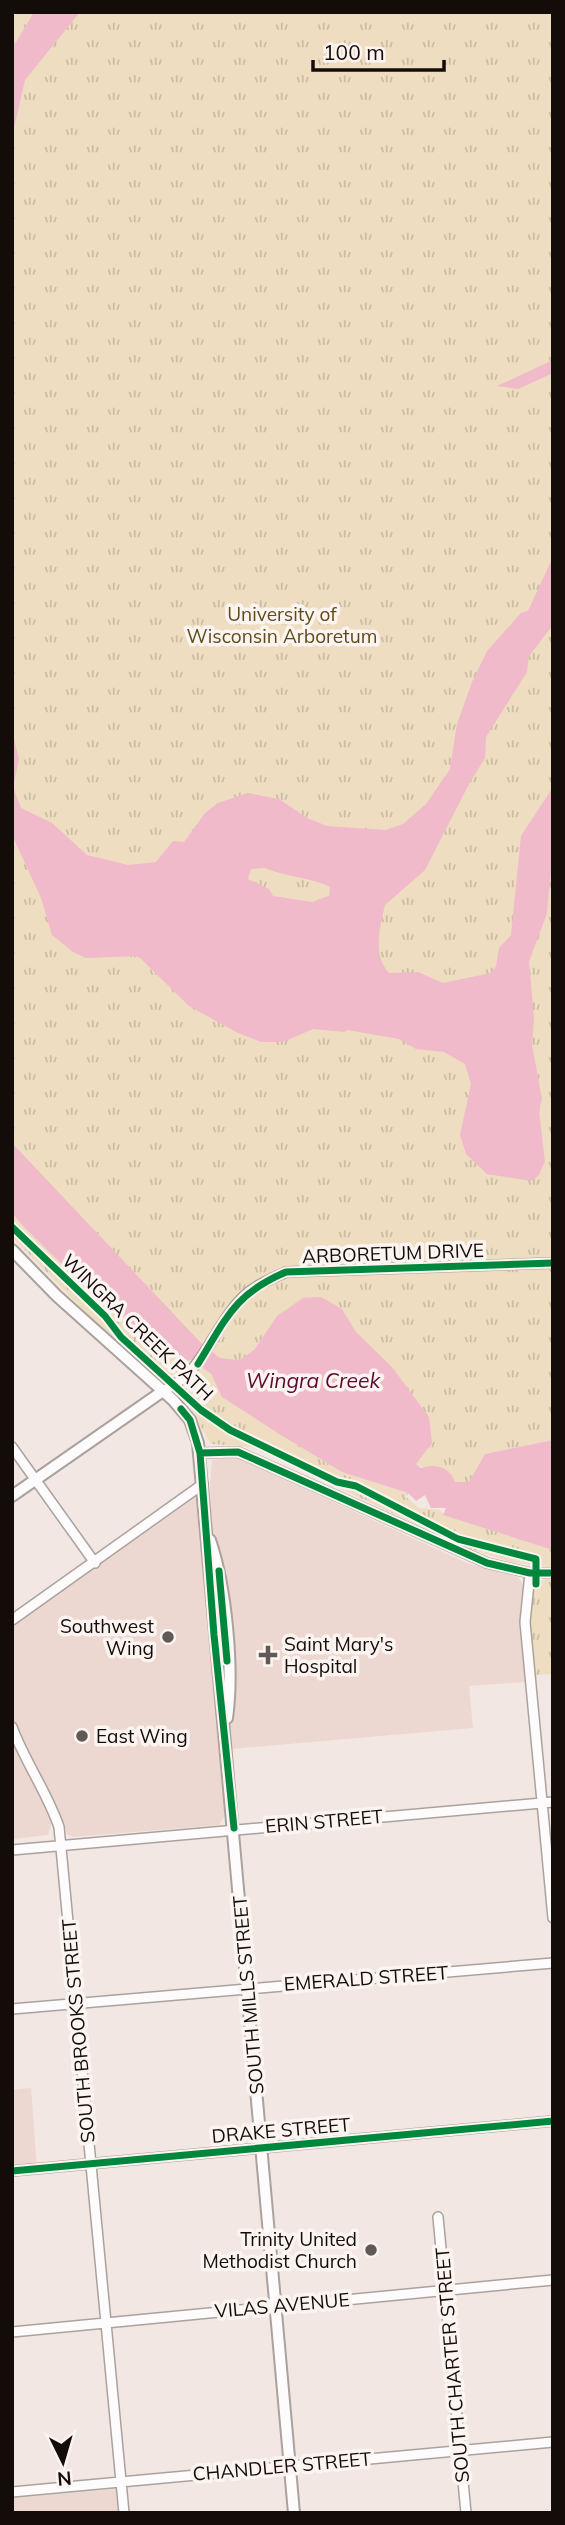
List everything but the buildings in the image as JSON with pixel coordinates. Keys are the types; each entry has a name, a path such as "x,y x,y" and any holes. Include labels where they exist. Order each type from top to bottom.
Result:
{"street":[{"name":"SOUTH MILLS STREET","path":"12,1250 57,1296 181,1409 190,1420 200,1453 208,1532 217,1560 224,1607 228,1697 225,1727 294,2513"},
{"name":"ARBORETUM DRIVE","path":"163,1391 176,1385 196,1367 240,1299 259,1284 286,1272 553,1263"},
{"path":"12,1496 163,1391"},
{"path":"12,1447 95,1563"},
{"path":"200,1453 239,1452 487,1563 530,1573 553,1573"},
{"path":"12,1620 203,1484"},
{"path":"530,1573 524,1622 553,1918"},
{"name":"SOUTH BROOKS STREET","path":"12,1727 24,1757 49,1801 61,1845 124,2513"},
{"name":"ERIN STREET","path":"12,1850 234,1828 553,1802"},
{"name":"EMERALD STREET","path":"12,2009 553,1963"},
{"name":"DRAKE STREET","path":"12,2171 553,2121"},
{"name":"SOUTH CHARTER STREET","path":"438,2217 466,2513"},
{"name":"VILAS AVENUE","path":"12,2332 553,2280"},
{"name":"CHANDLER STREET","path":"12,2492 553,2442"}],"shaded area":[{"name":"Saint Mary's Hospital","path":"237,1458 467,1563 518,1577 523,1585 520,1610 526,1682 469,1686 473,1728 219,1750 225,1815 219,1825 73,1837 67,1834 63,1822 51,1824 48,1835 12,1839 12,1625 210,1487 212,1460"},
{"path":"31,2088 37,2169 12,2171 12,2090"},
{"path":"116,2489 118,2513 12,2513 12,2498"}],"green space":[{"name":"University of Wisconsin Arboretum","path":"12,12 553,12 553,1440 485,1454 469,1482 455,1483 416,1464 356,1332 342,1309 277,1316 254,1350 240,1360 220,1359 202,1344 183,1371 163,1377 94,1321 12,1237"},
{"path":"202,1368 211,1374 222,1397 342,1472 408,1493 406,1497 419,1508 440,1510 444,1515 553,1550 553,1674 536,1675 530,1627 534,1591 539,1581 547,1579 548,1567 511,1562 462,1546 252,1447 211,1444 181,1393"}],"water":[{"path":"34,12 80,12 25,80 12,137 12,49"},
{"path":"553,360 553,373 518,389 497,386"},
{"path":"553,557 553,625 529,656 527,672 486,737 485,758 425,870 385,905 379,949 380,958 389,973 418,972 443,983 491,973 496,966 499,948 511,935 521,836 553,787 553,850 547,913 529,962 534,1017 532,1045 542,1099 539,1111 545,1161 539,1175 531,1181 487,1174 466,1154 460,1135 471,1084 465,1064 444,1052 416,1049 399,1039 347,1030 313,1029 283,1042 261,1042 236,1032 189,1006 138,956 86,958 73,952 52,935 41,898 12,835 12,731 19,759 13,787 21,808 52,823 87,855 128,865 156,862 173,841 184,842 205,813 218,803 248,793 279,799 307,818 327,826 386,830 403,824 426,804 450,769 457,724 487,651 521,613 528,611","holes":["265,868 330,887 329,896 312,902 273,896 269,889 248,879 251,869"]},
{"name":"Wingra Creek","path":"12,1143 202,1344 220,1358 240,1360 254,1350 277,1316 303,1298 321,1297 342,1309 356,1332 392,1367 429,1417 432,1443 416,1464 421,1468 442,1468 450,1473 455,1482 469,1482 485,1454 553,1440 553,1550 443,1515 446,1508 431,1508 425,1495 416,1501 408,1493 342,1472 222,1397 211,1374 192,1360 179,1361 137,1330 60,1262 12,1213"}],"cycle path":[{"name":"WINGRA CREEK PATH","path":"12,1227 105,1316 121,1337 201,1410 230,1430 337,1482 356,1486 458,1539 536,1559 536,1584"},
{"name":"WINGRA CREEK PATH","path":"198,1364 233,1309 254,1289 286,1272 553,1263"},
{"path":"181,1409 190,1420 200,1453 214,1635 234,1828"},
{"path":"200,1453 238,1452 487,1563 530,1573 553,1573"},
{"path":"219,1571 227,1661"},
{"path":"12,2171 553,2121"}],"place":[{"name":"Southwest Wing","path":"168,1637"},
{"name":"Saint Mary's Hospital","path":"268,1655"},
{"name":"East Wing","path":"82,1736"},
{"name":"Trinity United Methodist Church","path":"371,2250"}]}
